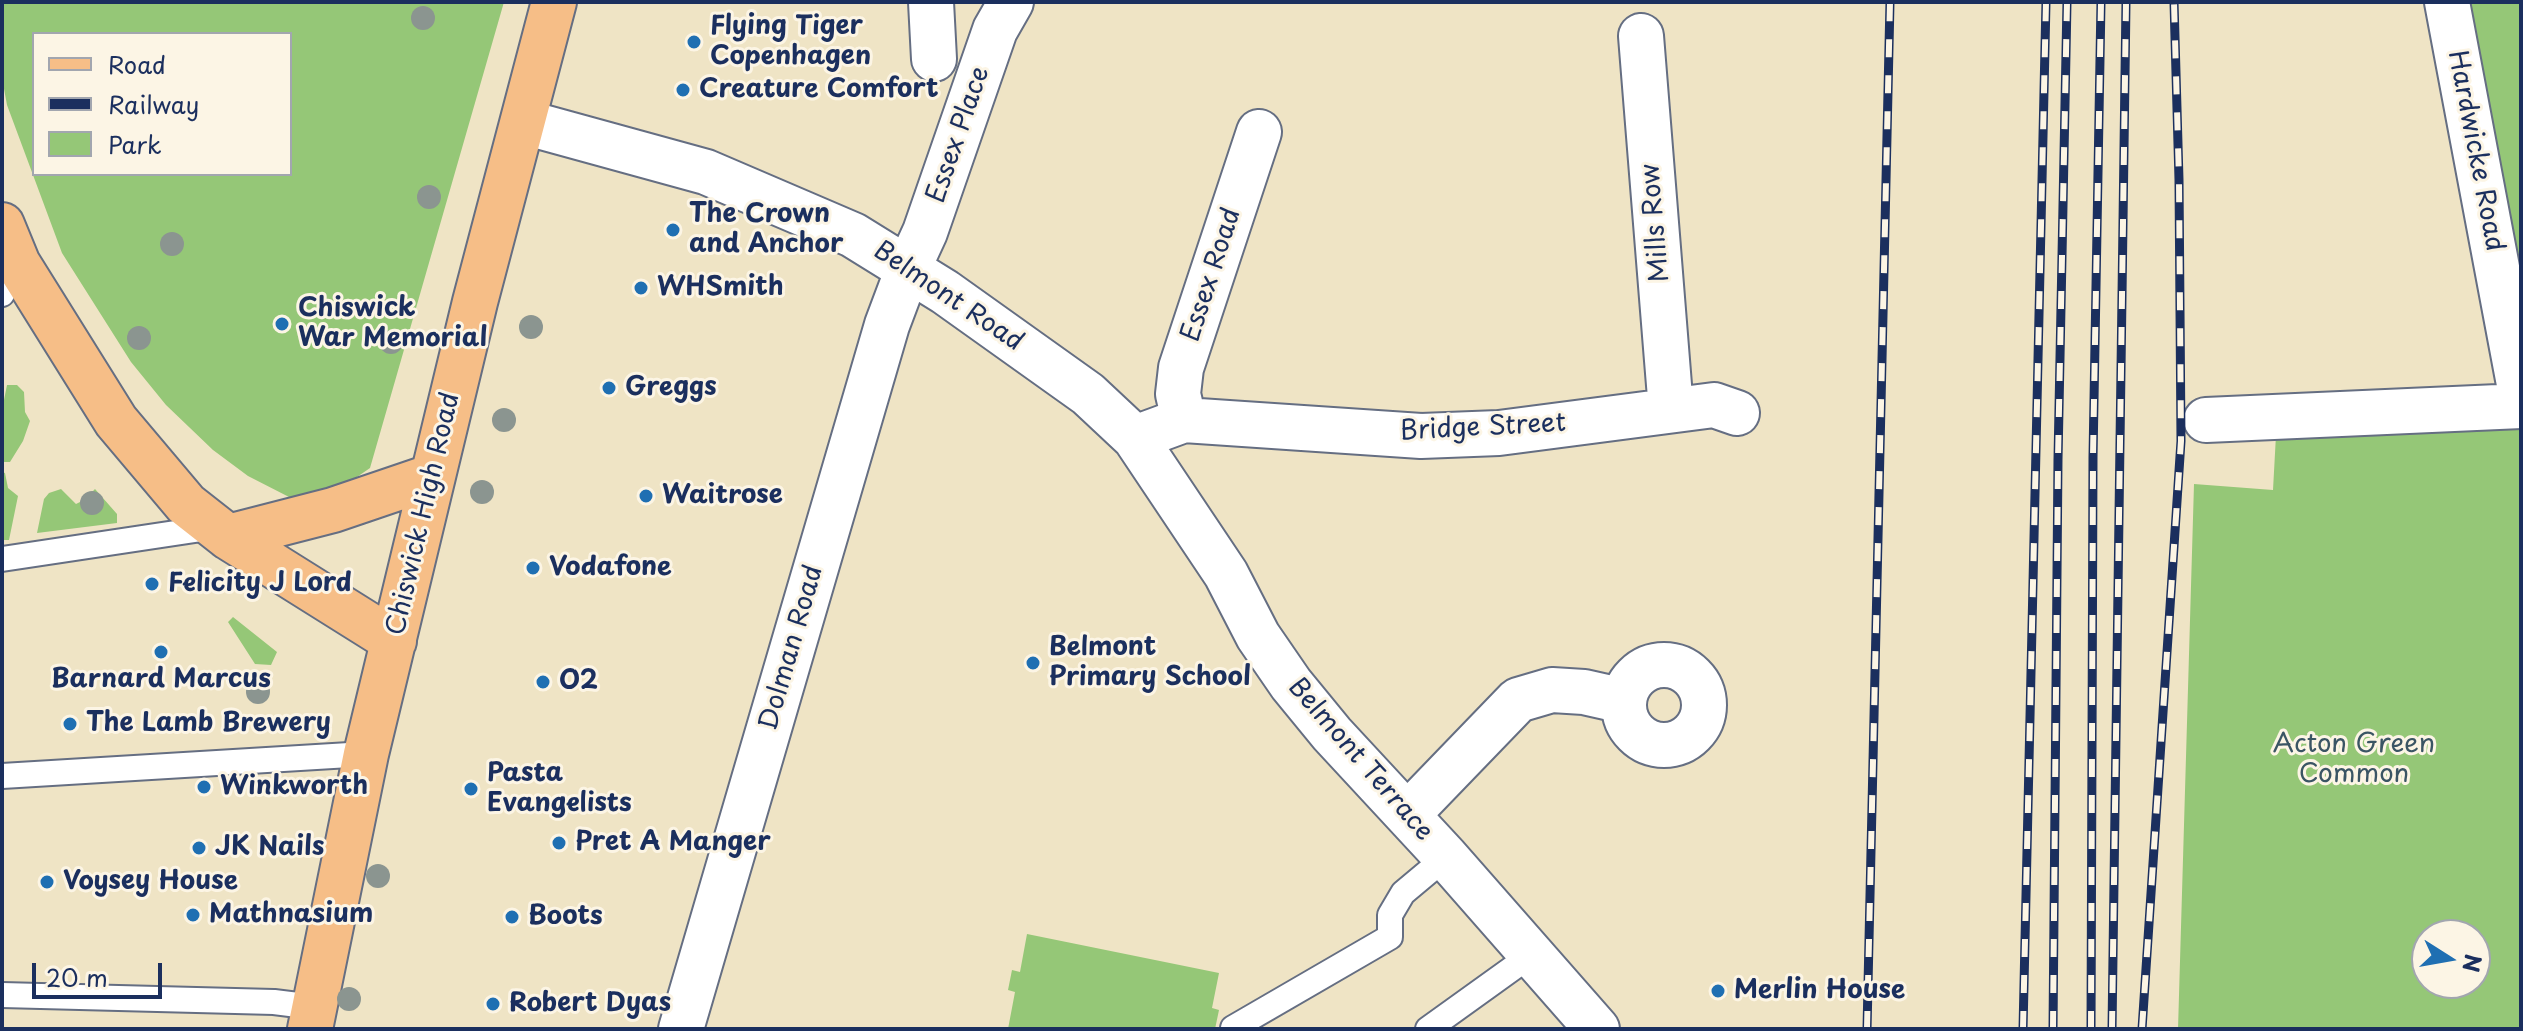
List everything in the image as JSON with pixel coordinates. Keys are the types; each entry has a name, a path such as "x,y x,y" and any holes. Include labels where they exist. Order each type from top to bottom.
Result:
{"main road":[{"name":"Chiswick High Road","path":"312,1018 366,754 475,302 554,2"},
{"path":"7,261 116,421 186,504 221,532 394,641"},
{"path":"221,532 333,510 433,476"}],"street":[{"path":"931,2 934,59"},
{"name":"Essex Place","path":"908,269 925,232 995,30 1011,2"},
{"name":"Hardwicke Road","path":"2447,2 2521,395"},
{"name":"Mills Row","path":"1641,36 1671,410"},
{"name":"Belmont Road","path":"524,122 706,172 853,235 908,269 1088,394 1145,453"},
{"name":"Essex Road","path":"1184,420 1178,394 1181,368 1259,132"},
{"name":"Dolman Road","path":"681,1029 887,325 908,269"},
{"name":"Bridge Street","path":"1145,453 1184,420 1421,436 1499,433 1714,405 1737,413"},
{"path":"2206,420 2521,406"},
{"name":"Belmont Terrace","path":"1145,453 1226,574 1258,636 1291,684 1332,734 1408,814 1597,1029"},
{"path":"1408,814 1518,700 1552,690 1584,692 1624,701"}],"lane":[{"path":"2,559 221,532"},
{"path":"2,776 366,754"},
{"path":"1233,1028 1390,937 1390,915 1403,893 1446,857"},
{"path":"1428,1029 1531,955"},
{"path":"2,995 279,1003 312,1018"}],"green space":[{"path":"2,2 504,2 370,468 341,488 313,501 291,498 248,476 213,450 166,405 131,362 62,253 33,176 292,176 292,32 32,32 32,172 7,105 2,78"},
{"path":"2459,2 2521,2 2521,306"},
{"path":"7,385 17,385 24,392 25,412 30,421 23,441 10,462 2,462 2,410"},
{"name":"Acton Green Common","path":"2521,424 2521,1029 2178,1029 2194,484 2273,490 2276,435"},
{"path":"2,472 5,473 8,488 18,496 9,540 2,540"},
{"path":"61,489 76,504 95,489 117,514 117,523 37,533 44,499 49,493"},
{"path":"233,617 277,652 271,665 255,664 228,622"},
{"path":"1027,934 1219,973 1212,1008 1219,1010 1215,1029 1008,1029 1015,992 1008,990 1012,970 1020,972"}],"railway":[{"path":"1867,1029 1890,2"},
{"path":"2023,1029 2046,2"},
{"path":"2053,1029 2058,459 2067,2"},
{"path":"2091,1029 2093,457 2101,2"},
{"path":"2112,1029 2126,2"},
{"path":"2142,1029 2181,441 2174,2"}],"place":[{"name":"Flying Tiger Copenhagen","path":"694,42"},
{"name":"Creature Comfort","path":"683,90"},
{"name":"The Crown and Anchor","path":"673,230"},
{"name":"WHSmith","path":"641,288"},
{"name":"Chiswick War Memorial","path":"282,324"},
{"name":"Greggs","path":"609,388"},
{"name":"Waitrose","path":"646,496"},
{"name":"Vodafone","path":"533,568"},
{"name":"Felicity J Lord","path":"152,584"},
{"name":"Barnard Marcus","path":"161,652"},
{"name":"Belmont Primary School","path":"1033,663"},
{"name":"O2","path":"543,682"},
{"name":"The Lamb Brewery","path":"70,724"},
{"name":"Winkworth","path":"204,787"},
{"name":"Pasta Evangelists","path":"471,789"},
{"name":"Pret A Manger","path":"559,843"},
{"name":"JK Nails","path":"199,848"},
{"name":"Voysey House","path":"47,882"},
{"name":"Mathnasium","path":"193,915"},
{"name":"Boots","path":"512,917"},
{"name":"Merlin House","path":"1718,991"},
{"name":"Robert Dyas","path":"493,1004"}]}
